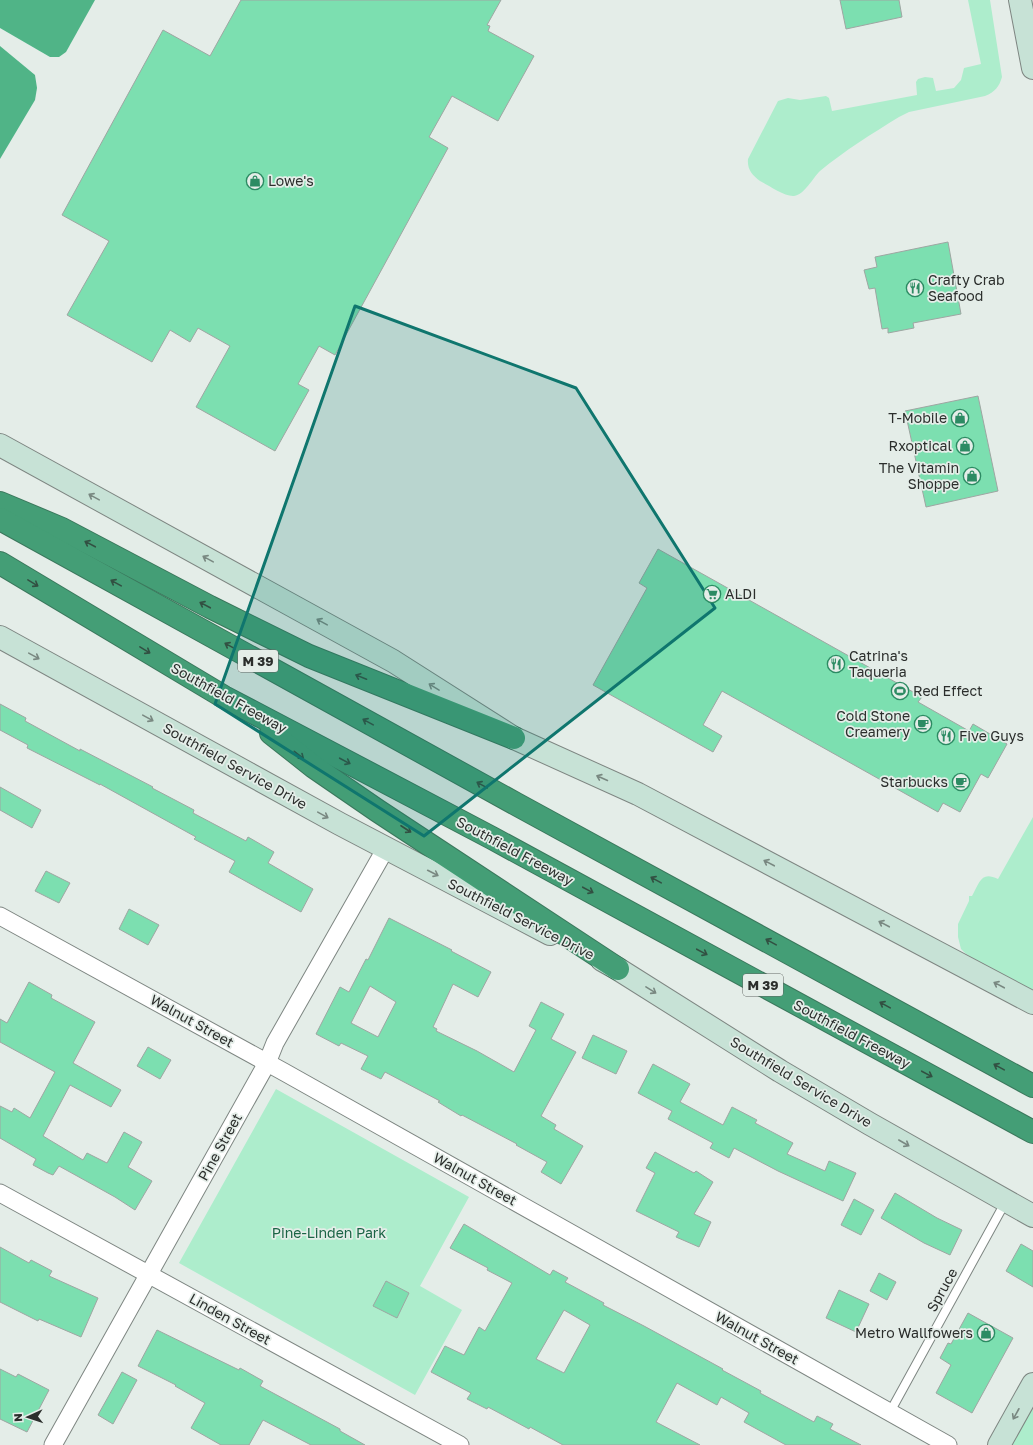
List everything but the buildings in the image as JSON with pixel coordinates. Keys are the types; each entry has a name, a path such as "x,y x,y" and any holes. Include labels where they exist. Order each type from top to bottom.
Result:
{"highway":[{"path":"0,504 62,529 210,607 309,656 514,738"},
{"name":"M 39","path":"0,519 516,804 1033,1086"},
{"name":"Southfield Freeway","path":"0,563 224,697 492,838 1033,1132"},
{"path":"224,697 314,767 618,969"}],"main road":[{"path":"1020,0 1033,68"},
{"path":"0,445 393,661 514,738 638,794 1033,1003"},
{"name":"Southfield Service Drive","path":"0,637 340,824 618,969 780,1071 870,1124 1033,1216"},
{"path":"999,1445 1033,1384"}],"street":[{"name":"Pine Street","path":"53,1445 386,848"},
{"name":"Walnut Street","path":"0,916 267,1063 948,1445"},
{"name":"Linden Street","path":"0,1192 460,1445"}],"lane":[{"name":"Spruce","path":"890,1412 1006,1201"}],"highlighted area":[{"path":"355,306 576,388 715,608 424,836 215,704"}],"green space":[{"path":"968,0 990,0 1002,77 994,91 985,96 909,112 899,117 859,142 829,164 820,171 798,195 790,196 781,193 760,181 752,174 748,166 748,159 778,101 788,98 800,100 826,96 829,98 832,111 917,95 916,82 918,79 925,77 933,78 936,91 954,88 961,80 964,68 981,64"},
{"path":"1033,817 1033,990 981,965 965,953 961,949 958,937 958,924 969,901 969,896 972,896 979,882 984,877 988,876 998,879"},
{"name":"Pine-Linden Park","path":"276,1089 469,1197 420,1286 462,1310 415,1395 179,1263"},
{"path":"1033,1404 1033,1445 1012,1445"}],"shaded area":[{"path":"0,0 95,0 66,52 59,57 50,57 0,28"},
{"path":"0,46 35,75 37,88 35,100 0,159"}],"place":[{"name":"Lowe's","path":"255,181"},
{"name":"Crafty Crab Seafood","path":"915,288"},
{"name":"T-Mobile","path":"960,418"},
{"name":"Rxoptical","path":"965,446"},
{"name":"The Vitamin Shoppe","path":"972,476"},
{"name":"ALDI","path":"712,594"},
{"name":"Catrina's Taqueria","path":"836,664"},
{"name":"Red Effect","path":"900,691"},
{"name":"Cold Stone Creamery","path":"923,724"},
{"name":"Five Guys","path":"946,736"},
{"name":"Starbucks","path":"961,782"},
{"name":"Metro Wallfowers","path":"986,1333"}]}
